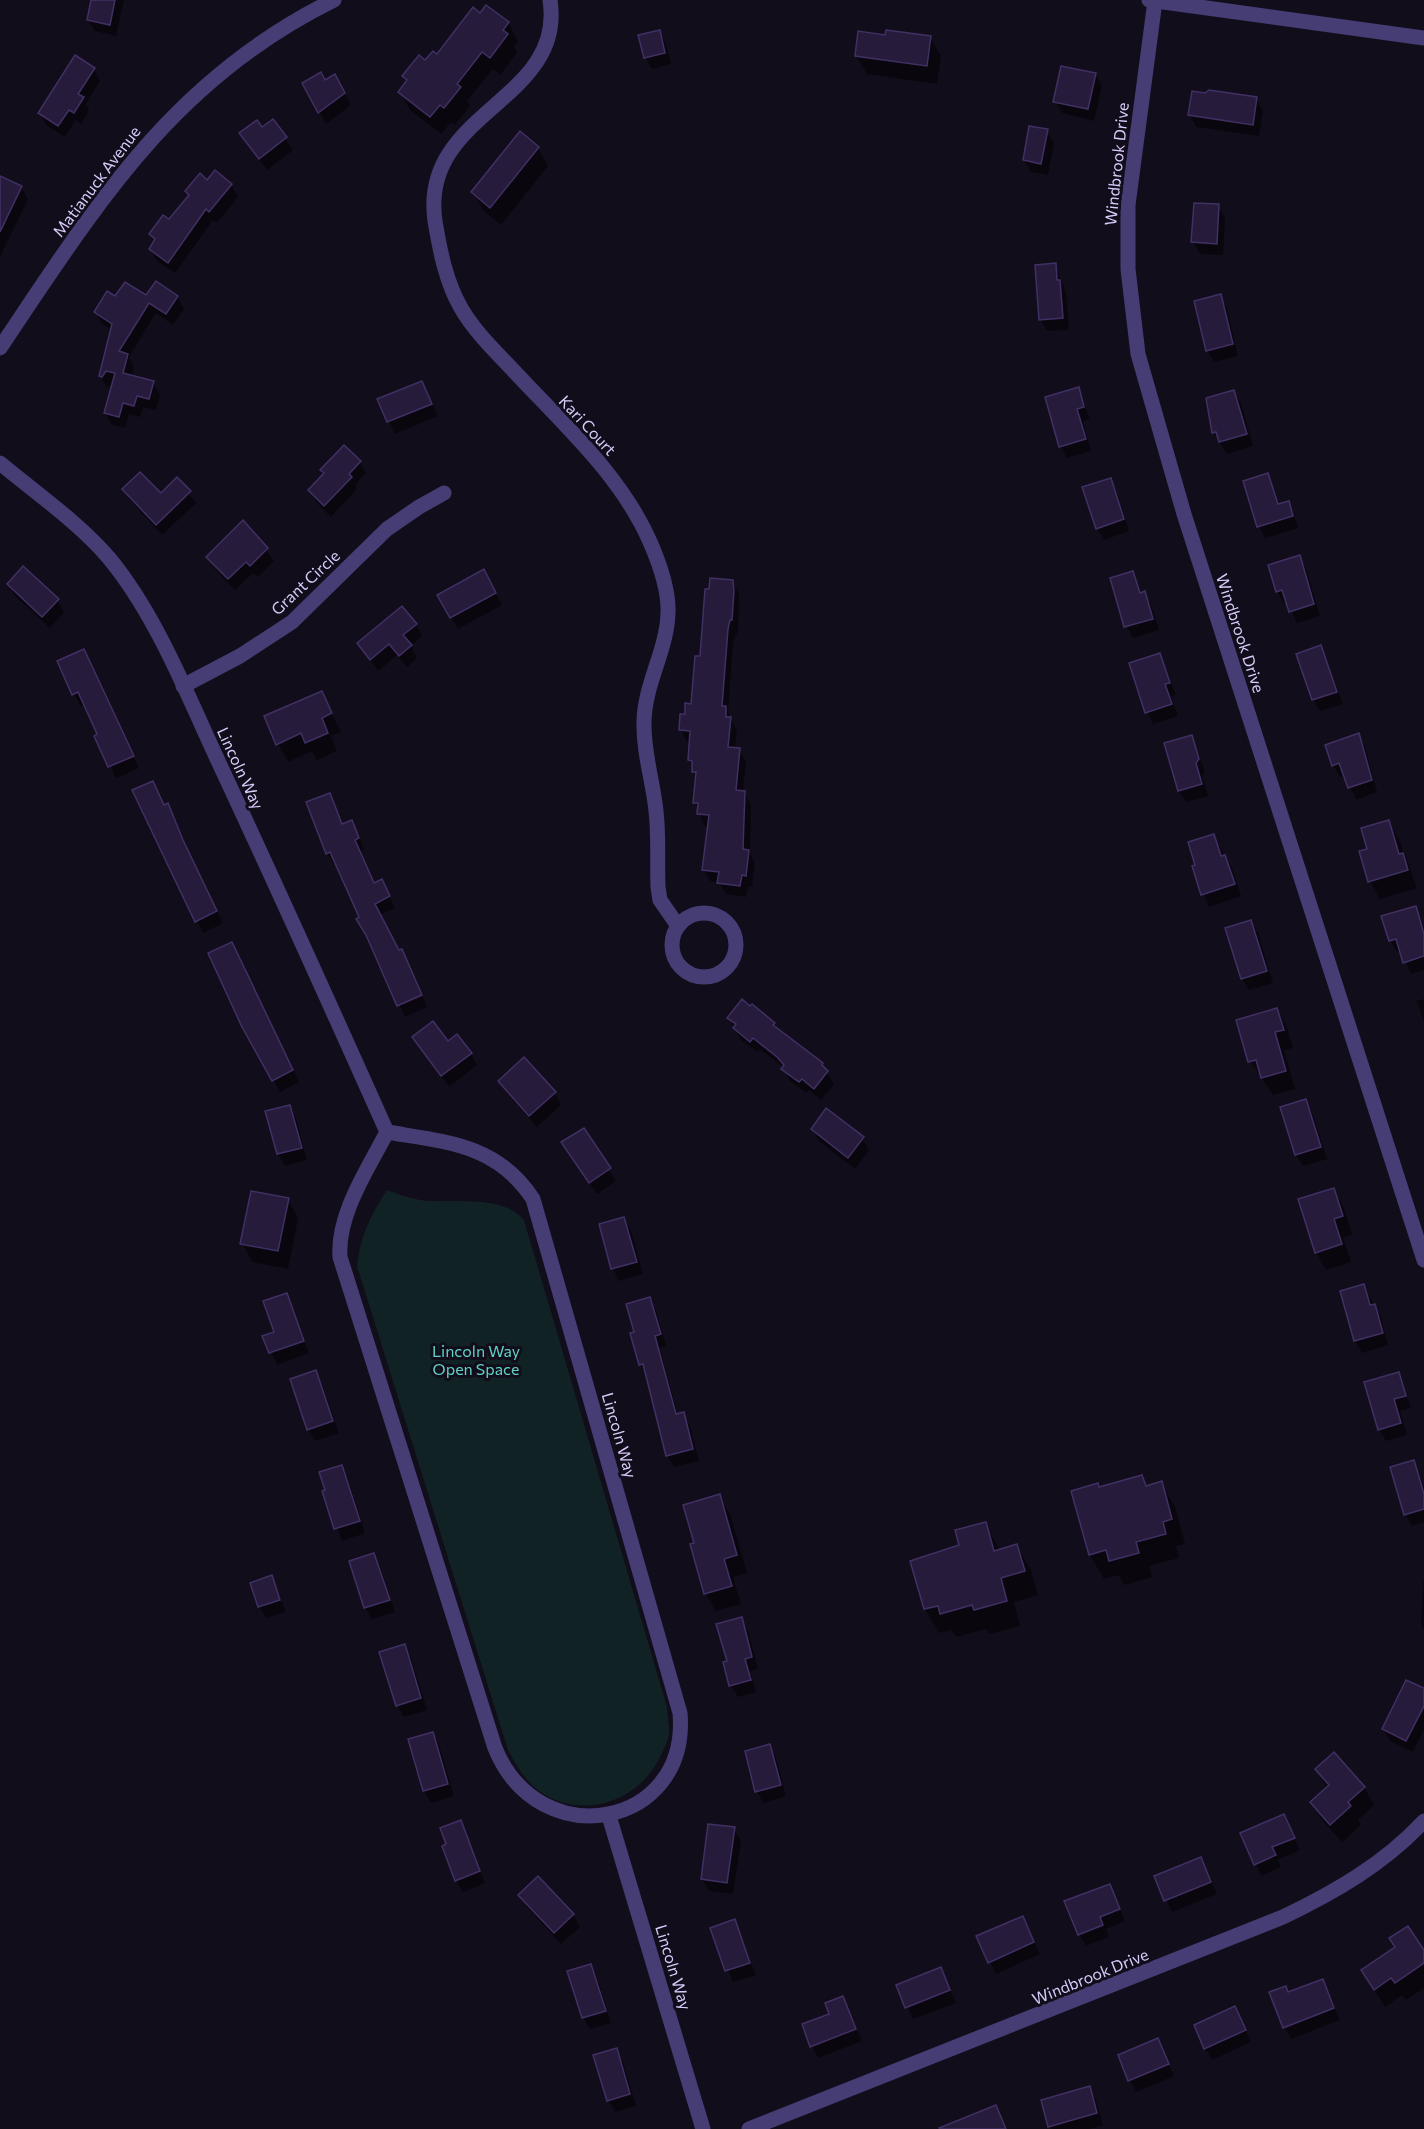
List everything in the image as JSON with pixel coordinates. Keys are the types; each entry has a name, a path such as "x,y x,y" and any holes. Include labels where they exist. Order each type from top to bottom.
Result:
{"street":[{"name":"Kari Court","path":"550,0 551,15 546,41 531,70 511,92 463,133 443,161 434,194 435,219 449,282 468,320 489,346 582,444 618,487 634,511 658,563 667,594 668,611 664,635 645,701 644,737 656,810 660,900 678,926"},
{"path":"1149,0 1424,38"},
{"name":"Windbrook Drive","path":"1155,1 1128,205 1129,280 1138,354 1184,514 1424,1260"},
{"name":"Matianuck Avenue","path":"0,348 109,189 166,122 232,64 324,2"},
{"name":"Lincoln Way","path":"0,463 74,525 109,558 147,616 183,686 387,1132"},
{"name":"Grant Circle","path":"183,686 240,656 291,622 387,530 419,507 444,494"},
{"path":"700,913 714,914 726,921 734,932 736,945 730,964 720,973 707,977 685,970 674,955 672,945 678,926 688,917 700,913"},
{"name":"Lincoln Way","path":"387,1132 448,1142 489,1156 512,1172 533,1199 680,1713 679,1743 663,1777 641,1800 609,1816 580,1816 564,1813 534,1799 508,1775 495,1748 340,1257 342,1229 356,1191 387,1132"},
{"name":"Lincoln Way","path":"609,1816 703,2129"},
{"name":"Windbrook Drive","path":"749,2129 813,2106 1283,1917 1363,1874 1404,1842 1424,1821"}],"green space":[{"name":"Lincoln Way Open Space","path":"387,1190 429,1201 493,1204 516,1212 524,1220 667,1707 668,1738 650,1773 638,1786 607,1802 573,1805 555,1800 529,1782 508,1750 357,1266 367,1226"}],"building":[{"path":"91,0 115,0 110,25 87,20"},
{"path":"486,5 509,22 503,30 508,34 490,58 482,52 457,84 461,87 444,108 440,105 430,117 398,92 407,80 402,76 419,55 425,60 433,51 437,54 473,7 480,13"},
{"path":"660,30 665,53 644,58 638,35"},
{"path":"886,30 931,36 927,66 855,56 858,31 885,35"},
{"path":"75,55 95,68 78,94 84,97 74,113 69,110 58,126 38,113"},
{"path":"1061,66 1096,73 1088,109 1053,102"},
{"path":"321,72 325,80 335,74 345,93 318,113 302,83"},
{"path":"1209,90 1257,97 1253,125 1188,115 1192,91 1205,93"},
{"path":"273,119 287,137 259,159 239,133 257,120 262,127"},
{"path":"1029,126 1048,129 1041,164 1023,160"},
{"path":"520,131 539,147 490,208 471,192"},
{"path":"215,170 232,184 209,212 206,209 168,263 149,249 155,239 149,234 163,215 169,219 189,195 185,191 200,173 207,180"},
{"path":"0,176 22,186 0,232"},
{"path":"1194,203 1219,204 1217,244 1191,242"},
{"path":"1056,263 1057,280 1060,280 1063,318 1039,320 1035,265"},
{"path":"156,281 178,296 166,314 149,303 119,351 128,354 123,373 154,381 149,399 137,396 134,406 123,403 119,417 104,413 115,373 106,371 102,377 99,376 112,324 94,312 107,291 115,296 125,282 146,295"},
{"path":"1221,294 1233,344 1206,351 1194,301"},
{"path":"422,381 432,404 387,422 377,399"},
{"path":"1079,387 1084,407 1077,409 1086,439 1059,447 1045,397"},
{"path":"1234,390 1247,434 1219,442 1216,432 1212,433 1206,398"},
{"path":"344,445 361,461 349,474 352,477 324,506 308,490 324,473 320,470"},
{"path":"140,472 161,493 177,477 191,491 156,525 122,489"},
{"path":"1268,473 1278,504 1289,501 1293,516 1257,527 1243,481"},
{"path":"1111,478 1124,519 1096,529 1082,487"},
{"path":"243,520 268,548 250,566 246,562 228,579 206,557"},
{"path":"1300,555 1314,604 1289,612 1282,590 1276,592 1268,565"},
{"path":"23,566 59,599 42,617 7,584"},
{"path":"484,569 496,593 450,618 437,595"},
{"path":"1133,571 1140,593 1145,591 1153,619 1124,627 1110,578"},
{"path":"710,578 733,580 732,620 730,620 728,629 722,706 726,706 726,717 731,717 728,747 740,748 736,790 745,791 743,849 749,850 746,876 742,875 740,886 717,883 719,872 702,870 709,815 697,814 698,803 693,803 696,772 692,772 692,761 688,760 690,731 679,730 680,714 685,714 685,703 691,704 695,656 700,656 705,589 709,589"},
{"path":"402,606 417,624 403,635 412,645 399,656 389,644 370,660 357,643"},
{"path":"1321,645 1337,692 1312,700 1296,654"},
{"path":"84,649 134,756 108,767 94,736 97,734 78,692 72,695 57,661"},
{"path":"1160,653 1170,683 1165,684 1172,704 1145,713 1129,663"},
{"path":"322,691 332,713 322,718 328,733 305,743 301,733 276,745 264,716"},
{"path":"1359,733 1372,780 1348,788 1339,763 1332,766 1325,745"},
{"path":"1192,735 1199,759 1196,763 1202,784 1178,791 1164,743"},
{"path":"153,781 164,805 168,803 217,911 195,922 132,790"},
{"path":"330,793 342,824 352,820 359,838 355,840 374,883 382,879 390,896 375,904 399,950 402,949 422,995 397,1006 366,935 356,919 359,917 330,852 326,854 306,802"},
{"path":"1389,820 1399,854 1403,853 1408,870 1368,882 1359,851 1367,849 1361,828"},
{"path":"1214,834 1221,856 1225,855 1235,884 1201,895 1192,866 1195,865 1188,842"},
{"path":"1416,906 1424,934 1424,956 1403,963 1396,939 1389,941 1381,916"},
{"path":"1251,920 1267,971 1241,979 1225,928"},
{"path":"232,942 293,1070 272,1081 242,1027 208,953"},
{"path":"742,999 750,1006 752,1004 775,1023 773,1025 823,1063 822,1065 828,1071 814,1089 802,1079 799,1082 781,1069 784,1065 777,1057 753,1038 750,1042 733,1028 736,1024 727,1018"},
{"path":"1277,1008 1284,1030 1275,1032 1286,1071 1261,1078 1256,1060 1248,1062 1236,1020"},
{"path":"433,1021 448,1041 457,1034 472,1053 441,1076 412,1037"},
{"path":"524,1057 556,1092 529,1116 498,1081"},
{"path":"1306,1099 1321,1147 1295,1155 1280,1107"},
{"path":"290,1105 302,1148 277,1154 265,1111"},
{"path":"826,1108 864,1137 848,1158 811,1129"},
{"path":"584,1128 611,1168 589,1183 561,1142"},
{"path":"1334,1188 1343,1216 1334,1219 1342,1244 1315,1253 1298,1199"},
{"path":"251,1191 289,1198 278,1251 240,1244"},
{"path":"624,1217 637,1262 611,1269 599,1224"},
{"path":"1364,1284 1370,1305 1375,1304 1383,1333 1354,1341 1340,1291"},
{"path":"287,1293 304,1341 269,1353 262,1336 274,1332 263,1301"},
{"path":"650,1297 661,1334 655,1336 676,1414 684,1412 693,1449 666,1456 643,1364 639,1365 630,1333 634,1332 626,1304"},
{"path":"316,1370 333,1421 307,1430 290,1379"},
{"path":"1399,1372 1406,1396 1394,1399 1401,1423 1378,1430 1364,1382"},
{"path":"1414,1460 1424,1494 1424,1509 1404,1515 1390,1467"},
{"path":"342,1465 360,1521 334,1529 322,1491 325,1490 319,1472"},
{"path":"1142,1475 1146,1486 1162,1481 1172,1519 1163,1522 1166,1534 1136,1542 1139,1553 1109,1561 1106,1550 1089,1555 1071,1491 1098,1483 1099,1487"},
{"path":"720,1494 737,1555 724,1559 732,1586 704,1594 690,1544 694,1543 683,1505"},
{"path":"986,1522 994,1551 1017,1544 1025,1571 1001,1578 1007,1601 974,1610 972,1605 940,1614 938,1606 924,1609 910,1561 959,1545 955,1530"},
{"path":"374,1553 390,1600 364,1608 349,1561"},
{"path":"272,1575 280,1600 258,1607 250,1583"},
{"path":"742,1617 752,1657 745,1659 751,1680 729,1686 723,1662 727,1661 716,1624"},
{"path":"405,1644 421,1698 396,1706 379,1652"},
{"path":"1406,1680 1424,1688 1424,1706 1406,1741 1382,1729"},
{"path":"433,1732 448,1784 423,1791 408,1739"},
{"path":"770,1744 781,1785 755,1792 745,1751"},
{"path":"1334,1752 1365,1787 1348,1802 1351,1806 1330,1825 1310,1802 1329,1785 1315,1769"},
{"path":"1284,1814 1295,1838 1272,1847 1276,1855 1254,1865 1240,1833"},
{"path":"461,1820 480,1871 455,1881 442,1846 446,1844 440,1828"},
{"path":"708,1824 735,1827 727,1883 701,1879"},
{"path":"1201,1857 1211,1882 1164,1901 1154,1876"},
{"path":"538,1876 574,1914 554,1933 518,1895"},
{"path":"1110,1884 1120,1909 1100,1917 1103,1925 1078,1935 1064,1901"},
{"path":"1023,1916 1034,1942 988,1963 976,1936"},
{"path":"735,1919 750,1963 725,1971 710,1928"},
{"path":"1408,1926 1424,1950 1424,1963 1395,1983 1391,1978 1374,1990 1361,1970 1395,1947 1389,1938"},
{"path":"591,1964 606,2011 582,2018 567,1971"},
{"path":"941,1967 950,1990 905,2008 896,1985"},
{"path":"1323,1979 1334,2008 1283,2028 1269,1992 1286,1986 1288,1992"},
{"path":"843,1996 856,2029 810,2047 802,2024 829,2014 825,2003"},
{"path":"1235,2006 1246,2030 1204,2049 1194,2025"},
{"path":"1158,2038 1169,2064 1128,2081 1118,2055"},
{"path":"617,2048 630,2094 607,2101 593,2055"},
{"path":"1090,2086 1097,2113 1048,2127 1041,2100"},
{"path":"996,2105 1006,2129 939,2128"}]}
